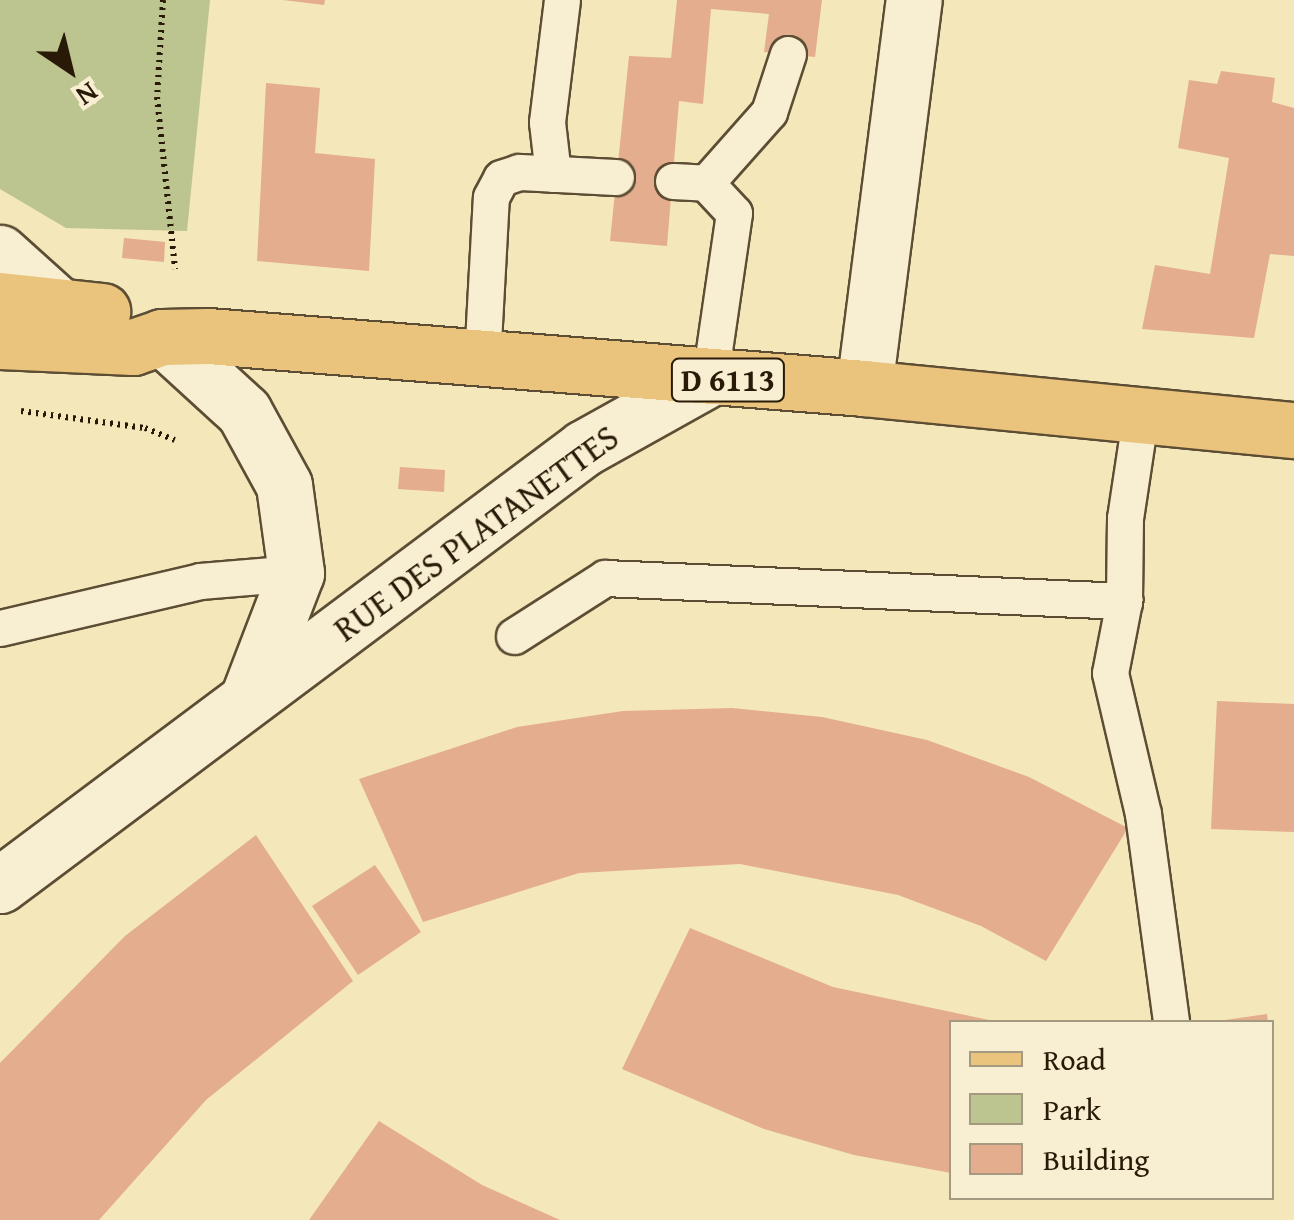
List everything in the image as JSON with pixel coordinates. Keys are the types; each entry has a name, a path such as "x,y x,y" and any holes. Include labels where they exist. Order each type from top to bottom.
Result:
{"main road":[{"name":"D 6113","path":"0,300 131,314 162,337"},
{"name":"D 6113","path":"0,341 133,347 162,337 864,388 1140,418 1294,430"}],"street":[{"path":"864,388 914,0"},
{"path":"0,252 60,307"},
{"name":"RUE DES PLATANETTES","path":"162,337 244,412 284,485 296,573 248,698"},
{"name":"RUE DES PLATANETTES","path":"0,885 584,448 710,378"}],"lane":[{"path":"553,174 546,122 562,0"},
{"path":"710,378 734,214 690,182 769,112 788,54"},
{"path":"482,361 491,198 501,178 520,172 616,177"},
{"path":"1140,418 1125,518 1124,602 1110,673 1143,814 1171,1020"},
{"path":"0,628 200,581 296,573"},
{"path":"514,636 605,578 1124,602"}],"path":[{"path":"163,0 157,96 175,268"},
{"path":"0,409 145,428 182,444"}],"green space":[{"path":"0,0 210,0 187,231 66,228 0,189"}],"building":[{"path":"283,0 325,0 324,5"},
{"path":"677,0 822,0 815,57 764,52 769,14 711,9 703,104 679,101 667,246 610,241 629,56 671,58"},
{"path":"1221,71 1275,78 1272,102 1294,108 1294,256 1270,254 1254,338 1142,329 1155,265 1210,274 1229,158 1178,148 1189,80 1217,84"},
{"path":"266,83 320,88 315,153 375,159 369,271 257,261"},
{"path":"124,238 165,242 164,262 122,258"},
{"path":"400,467 445,470 444,492 398,489"},
{"path":"1217,701 1294,704 1294,832 1211,829"},
{"path":"732,708 822,717 927,740 1029,777 1128,828 1046,961 981,926 898,895 740,864 579,873 423,922 359,779 517,727 623,711"},
{"path":"256,835 353,981 206,1100 99,1220 0,1220 0,1063 125,936"},
{"path":"375,865 421,932 358,975 312,906"},
{"path":"690,928 833,987 989,1020 949,1020 949,1173 854,1155 764,1129 622,1069"},
{"path":"1267,1014 1268,1020 1225,1020"},
{"path":"379,1121 482,1185 560,1220 309,1220"}]}
